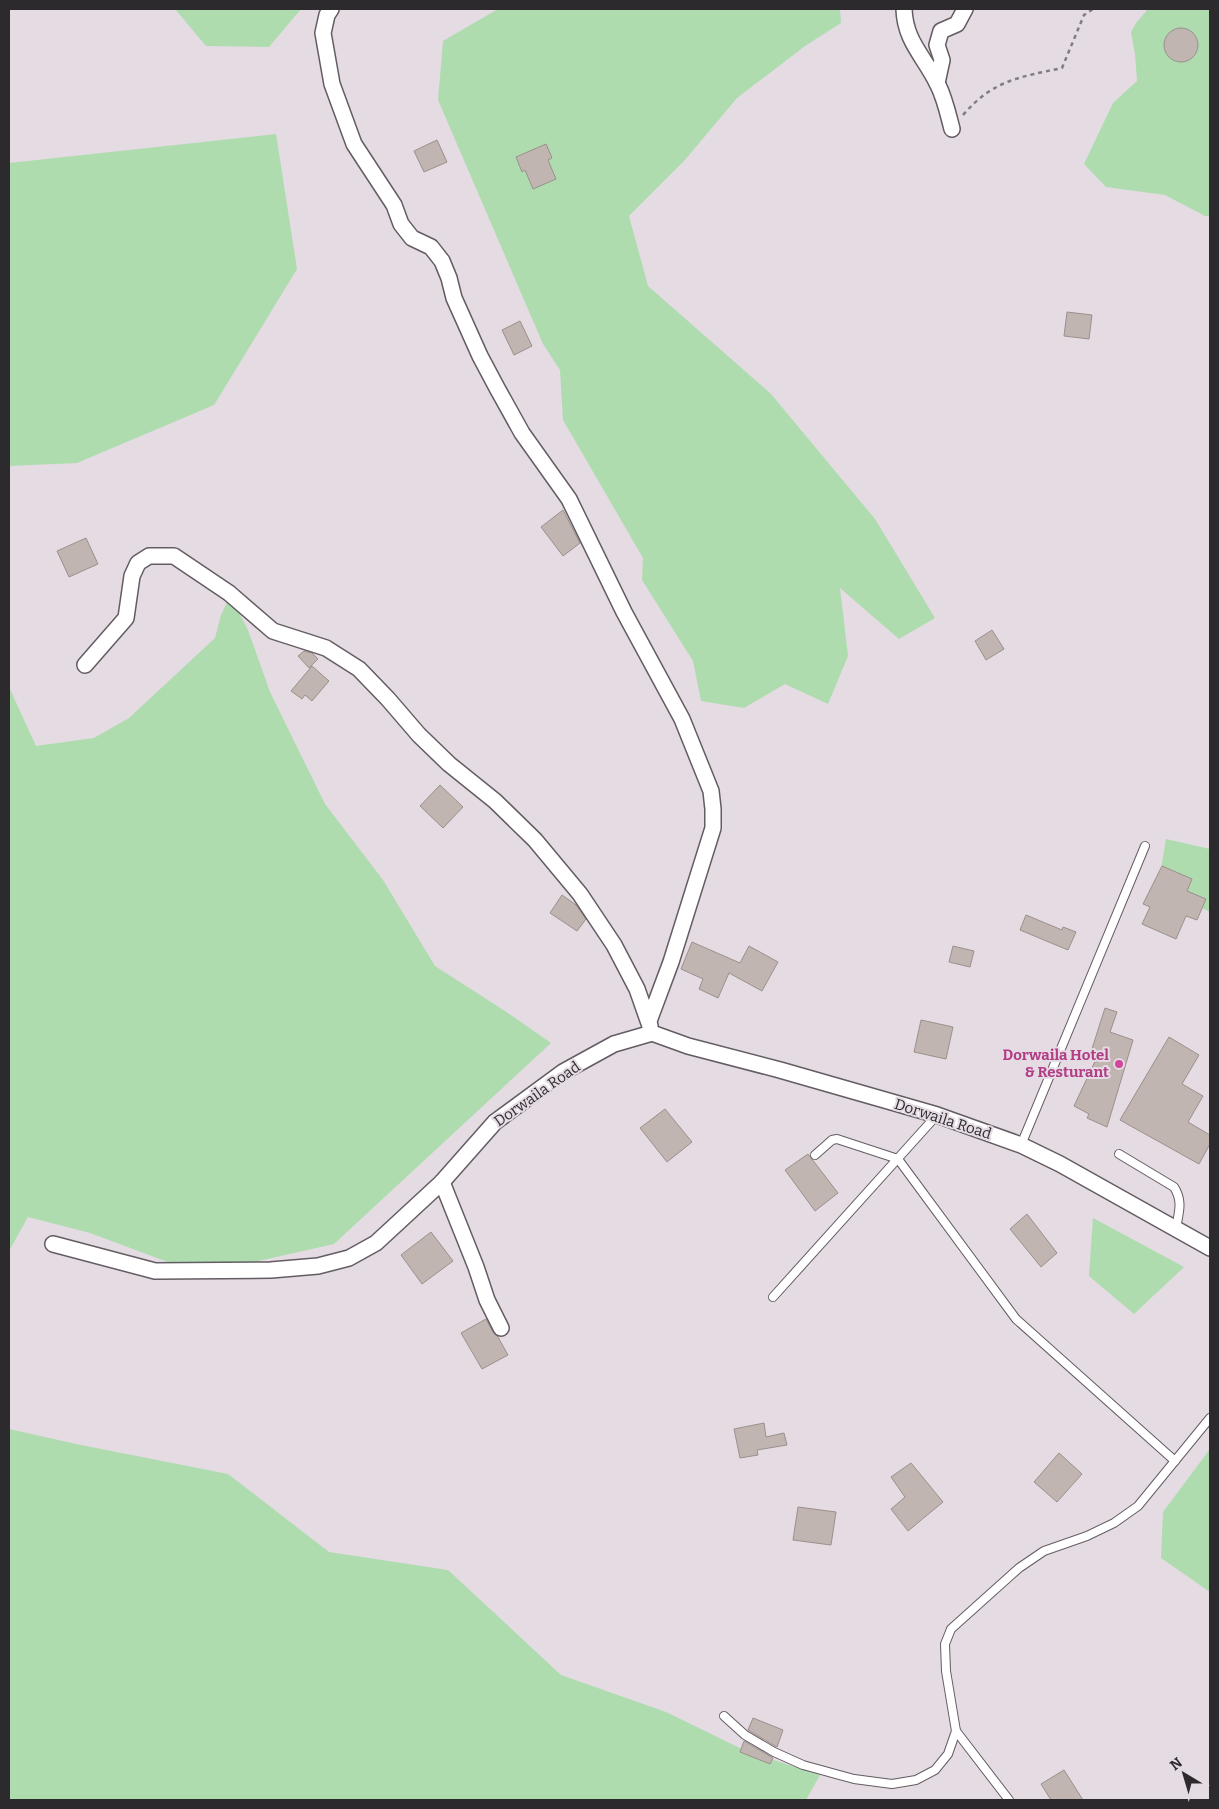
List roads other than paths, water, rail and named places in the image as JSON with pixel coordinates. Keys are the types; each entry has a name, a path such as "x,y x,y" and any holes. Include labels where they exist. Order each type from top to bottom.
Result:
{"street":[{"path":"331,9 327,15 323,33 332,84 354,144 394,206 400,224 412,238 431,247 442,261 454,298 480,356 522,433 569,499 624,612 682,719 711,791 713,828 650,1027"},
{"path":"904,9 911,41 937,83 945,101 952,129"},
{"path":"937,83 942,60 937,45 941,31 957,24 965,9"},
{"path":"85,665 126,618 132,576 138,563 148,556 174,556 229,593 274,630 326,648 359,669 419,735 534,840 580,894 614,945 637,989 650,1027"},
{"name":"Dorwaila Road","path":"52,1244 155,1271 271,1270 318,1266 349,1258 376,1243 442,1182 495,1122 564,1072 614,1044 650,1027 688,1046 780,1070 937,1116 1021,1145 1210,1248"},
{"path":"442,1182 487,1300 501,1328"}],"lane":[{"path":"1021,1145 1145,846"},
{"path":"773,1297 937,1116"},
{"path":"815,1155 832,1140 837,1139 898,1159 1016,1319 1175,1460"},
{"path":"1119,1154 1174,1187 1179,1195 1180,1204 1176,1228"},
{"path":"1009,1800 956,1731 946,1672 945,1644 951,1629 1019,1568 1044,1551 1087,1536 1114,1523 1138,1506 1210,1418"},
{"path":"724,1716 745,1734 774,1752 803,1765 854,1779 892,1784 916,1780 935,1770 948,1754 956,1731"}],"place":[{"name":"Dorwaila Hotel & Resturant","path":"1119,1064"}]}
